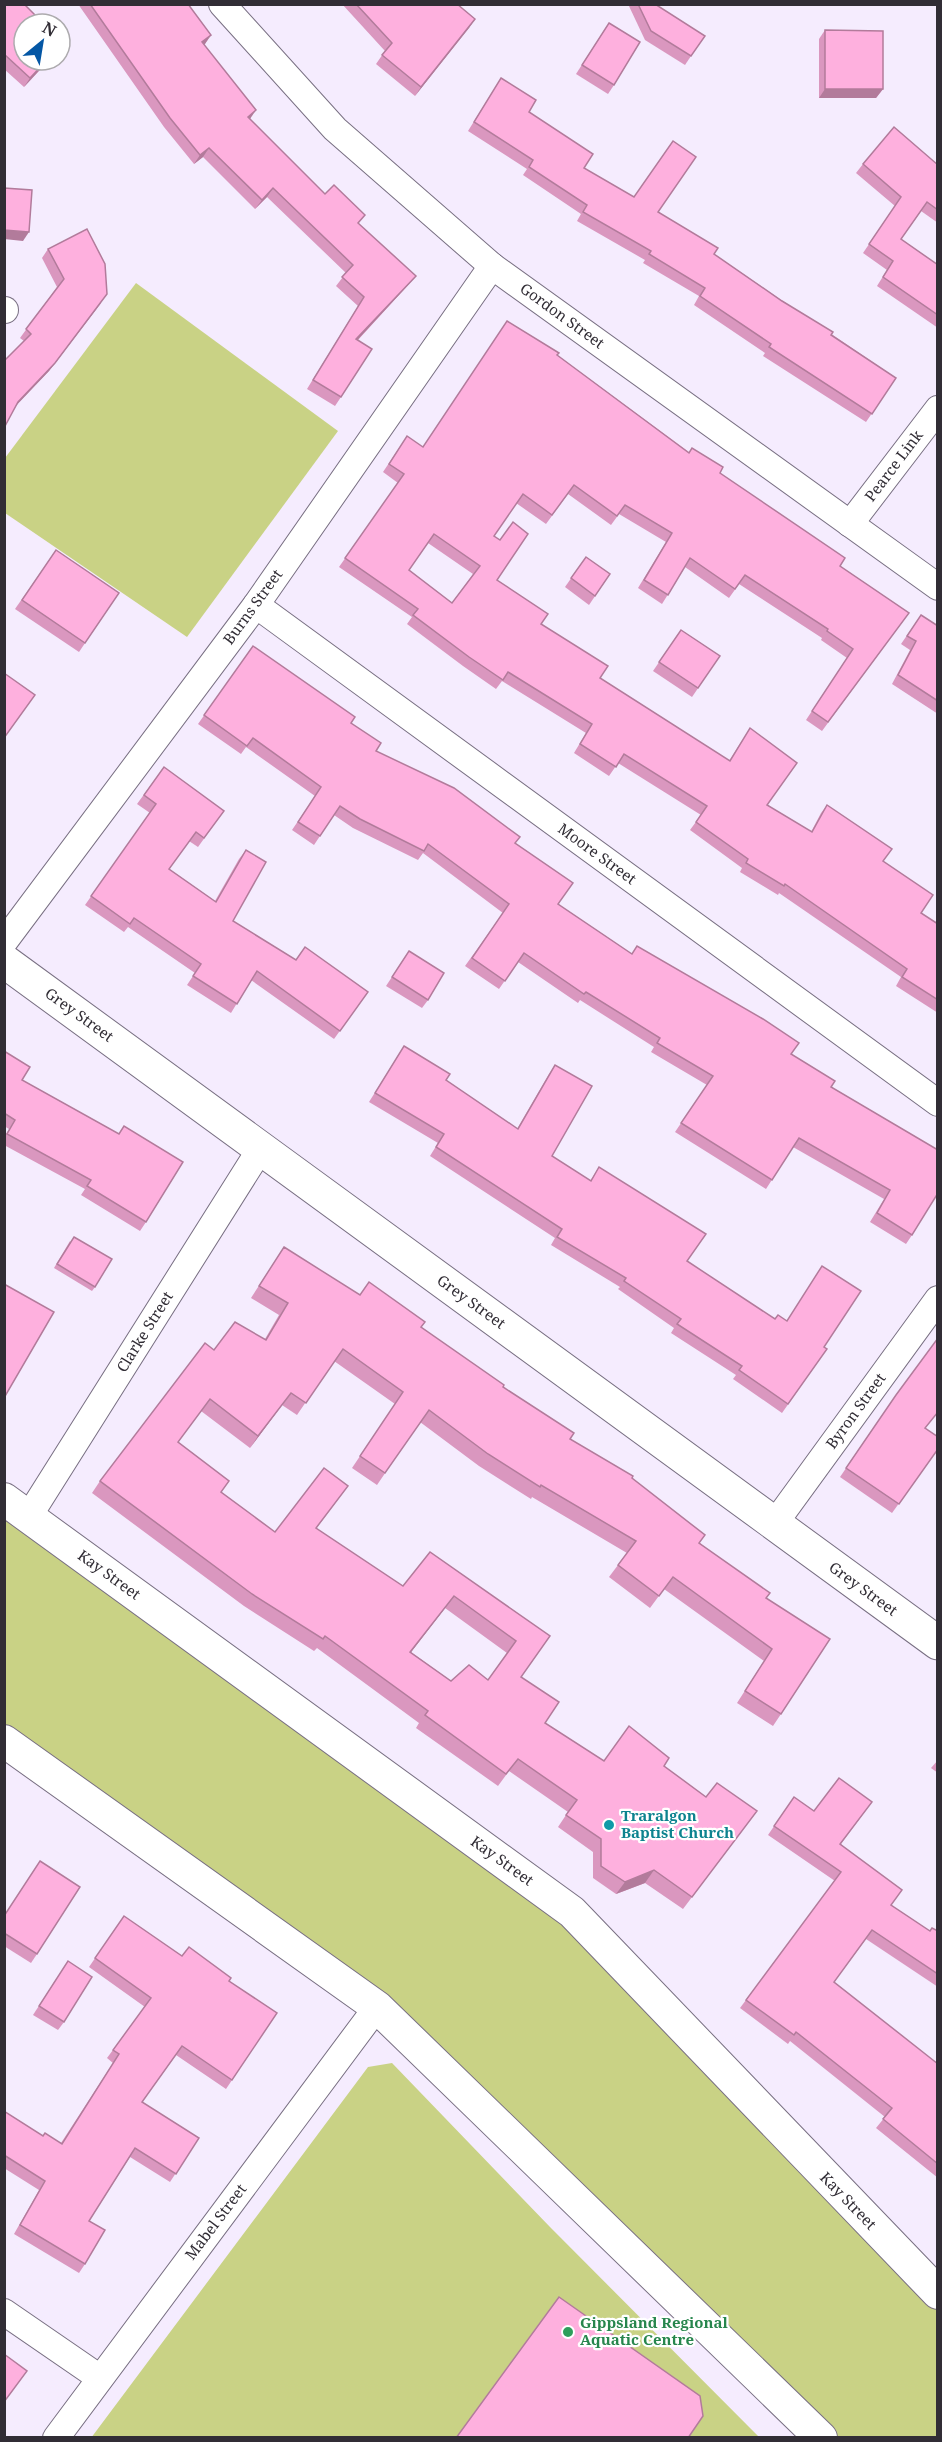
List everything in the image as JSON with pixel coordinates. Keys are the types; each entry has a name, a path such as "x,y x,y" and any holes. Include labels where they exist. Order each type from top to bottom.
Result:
{"main road":[{"name":"Grey Street","path":"4,961 938,1643"}],"street":[{"name":"Gordon Street","path":"222,4 335,129 492,266 938,587"},
{"name":"Burns Street","path":"4,942 256,605 492,266"},
{"name":"Pearce Link","path":"850,524 938,409"},
{"name":"Moore Street","path":"256,605 938,1103"},
{"name":"Clarke Street","path":"17,1508 261,1149"},
{"name":"Byron Street","path":"775,1523 938,1299"},
{"name":"Kay Street","path":"17,1508 572,1912 938,2293"},
{"path":"4,1741 376,2007 821,2438"},
{"name":"Mabel Street","path":"57,2438 376,2007"},
{"path":"4,2312 100,2378"}],"green space":[{"path":"136,283 338,431 187,637 5,513 5,458"},
{"path":"5,1499 572,1912 937,2290 937,2437 821,2437 377,2007 5,1741"},
{"path":"392,2063 550,2227 759,2437 91,2438 368,2067"}],"building":[{"path":"4,4 24,4 32,12 12,12 12,61 4,54"},
{"path":"90,4 188,4 211,35 202,42 256,110 248,117 325,194 334,185 365,215 358,223 416,276 356,339 372,349 341,397 313,380 364,297 342,277 353,265 273,188 262,200 209,148 200,155 170,118"},
{"path":"356,4 457,4 475,19 421,87 382,55 392,43"},
{"path":"638,4 655,4 705,36 691,56 651,31"},
{"path":"609,23 640,42 614,85 582,65"},
{"path":"825,30 883,31 883,89 825,89"},
{"path":"24,72 36,72 30,78"},
{"path":"501,78 536,100 529,112 593,154 584,168 634,197 673,141 696,157 658,212 718,248 714,254 782,301 833,332 831,335 896,378 872,414 769,347 771,344 700,296 705,288 649,254 651,251 583,212 587,205 529,167 533,160 474,122"},
{"path":"894,127 938,165 938,210 927,202 901,239 938,265 938,315 883,277 893,261 869,244 901,197 863,164"},
{"path":"4,188 32,190 29,232 4,230"},
{"path":"87,229 105,264 107,294 55,363 18,402 4,428 4,361 31,334 26,329 64,279 48,249"},
{"path":"507,321 559,353 557,355 689,453 692,448 723,467 720,473 845,558 840,566 909,613 828,722 812,711 853,649 827,631 828,629 745,575 735,589 690,558 668,595 644,580 672,533 625,505 617,516 574,485 552,515 523,494 494,536 500,540 513,522 528,534 497,580 548,614 541,624 608,666 600,678 730,761 750,728 797,763 767,805 812,832 827,805 892,849 883,861 933,895 921,913 938,924 938,1000 902,977 907,969 785,884 784,886 746,863 748,859 696,822 707,806 624,754 616,767 580,744 592,724 508,672 503,680 413,615 418,609 345,558 404,474 389,464 407,436 423,447","holes":["434,534 480,566 452,603 409,570"]},
{"path":"56,550 119,593 85,643 22,600"},
{"path":"586,557 610,574 595,596 571,578"},
{"path":"921,615 938,626 938,701 898,675 916,641 907,636"},
{"path":"681,630 720,656 698,688 659,662"},
{"path":"253,646 355,717 351,723 381,743 376,751 454,788 520,837 515,843 573,883 558,904 632,954 637,946 763,1019 799,1043 791,1054 835,1081 831,1087 938,1150 938,1193 912,1235 877,1213 890,1190 799,1138 772,1180 681,1123 713,1076 657,1043 660,1038 586,992 584,994 524,953 505,981 472,958 509,904 428,844 424,851 360,819 340,806 320,836 298,822 321,787 253,738 247,746 204,715"},
{"path":"4,673 35,695 4,738"},
{"path":"164,767 224,811 204,838 196,832 169,869 216,902 246,850 266,862 233,921 296,960 305,947 368,992 340,1031 257,971 237,1004 193,976 201,964 134,918 130,924 91,896 156,804 144,795"},
{"path":"409,951 444,973 428,1000 392,977"},
{"path":"404,1046 450,1074 446,1080 518,1129 555,1065 592,1086 552,1156 591,1181 599,1167 706,1234 687,1261 775,1319 778,1315 787,1321 822,1266 861,1291 824,1347 827,1349 788,1404 739,1370 742,1366 677,1324 681,1319 624,1281 626,1278 557,1237 562,1229 436,1147 444,1134 375,1093"},
{"path":"4,1051 30,1067 22,1080 119,1134 124,1126 183,1162 146,1222 87,1186 91,1180 7,1134 15,1120 4,1113"},
{"path":"74,1237 112,1259 95,1287 57,1264"},
{"path":"284,1247 360,1295 369,1282 425,1322 421,1327 504,1385 503,1387 574,1433 570,1439 633,1476 632,1478 705,1535 699,1543 770,1593 766,1598 830,1639 781,1714 745,1691 772,1649 673,1577 659,1596 618,1565 636,1541 541,1485 540,1487 488,1454 429,1410 385,1473 360,1456 403,1392 343,1349 306,1403 291,1393 258,1436 210,1399 178,1442 229,1481 221,1492 275,1532 324,1468 348,1486 316,1528 403,1586 430,1552 550,1636 521,1677 559,1702 545,1723 604,1761 629,1726 669,1758 664,1766 706,1797 717,1783 757,1811 692,1897 654,1870 625,1882 601,1866 601,1839 566,1815 577,1800 518,1759 506,1774 425,1715 428,1711 325,1636 323,1639 252,1594 100,1481 205,1343 214,1350 235,1322 266,1340 288,1303 259,1286","holes":["454,1596 516,1641 488,1680 469,1665 451,1681 410,1652"]},
{"path":"4,1284 54,1312 4,1398"},
{"path":"938,1338 938,1412 925,1428 938,1437 938,1449 899,1504 846,1468"},
{"path":"839,1778 872,1802 840,1844 902,1890 891,1905 930,1931 932,1928 938,1931 938,1974 872,1930 834,1982 938,2064 938,2164 883,2119 892,2108 796,2032 794,2035 746,2000 841,1872 774,1826 794,1797 814,1811"},
{"path":"40,1861 80,1887 37,1954 4,1933 4,1916"},
{"path":"124,1916 182,1956 189,1947 231,1978 229,1981 277,2013 232,2080 182,2046 142,2102 199,2138 176,2174 135,2148 89,2221 105,2230 85,2264 20,2225 45,2181 4,2155 4,2111 43,2136 45,2133 62,2144 119,2054 113,2050 151,1998 95,1958"},
{"path":"68,1961 92,1977 64,2022 39,2006"},
{"path":"559,2297 700,2396 703,2416 688,2438 456,2438"},
{"path":"4,2354 27,2371 4,2402"}],"place":[{"name":"Traralgon Baptist Church","path":"609,1825"},
{"name":"Gippsland Regional Aquatic Centre","path":"568,2332"}]}
